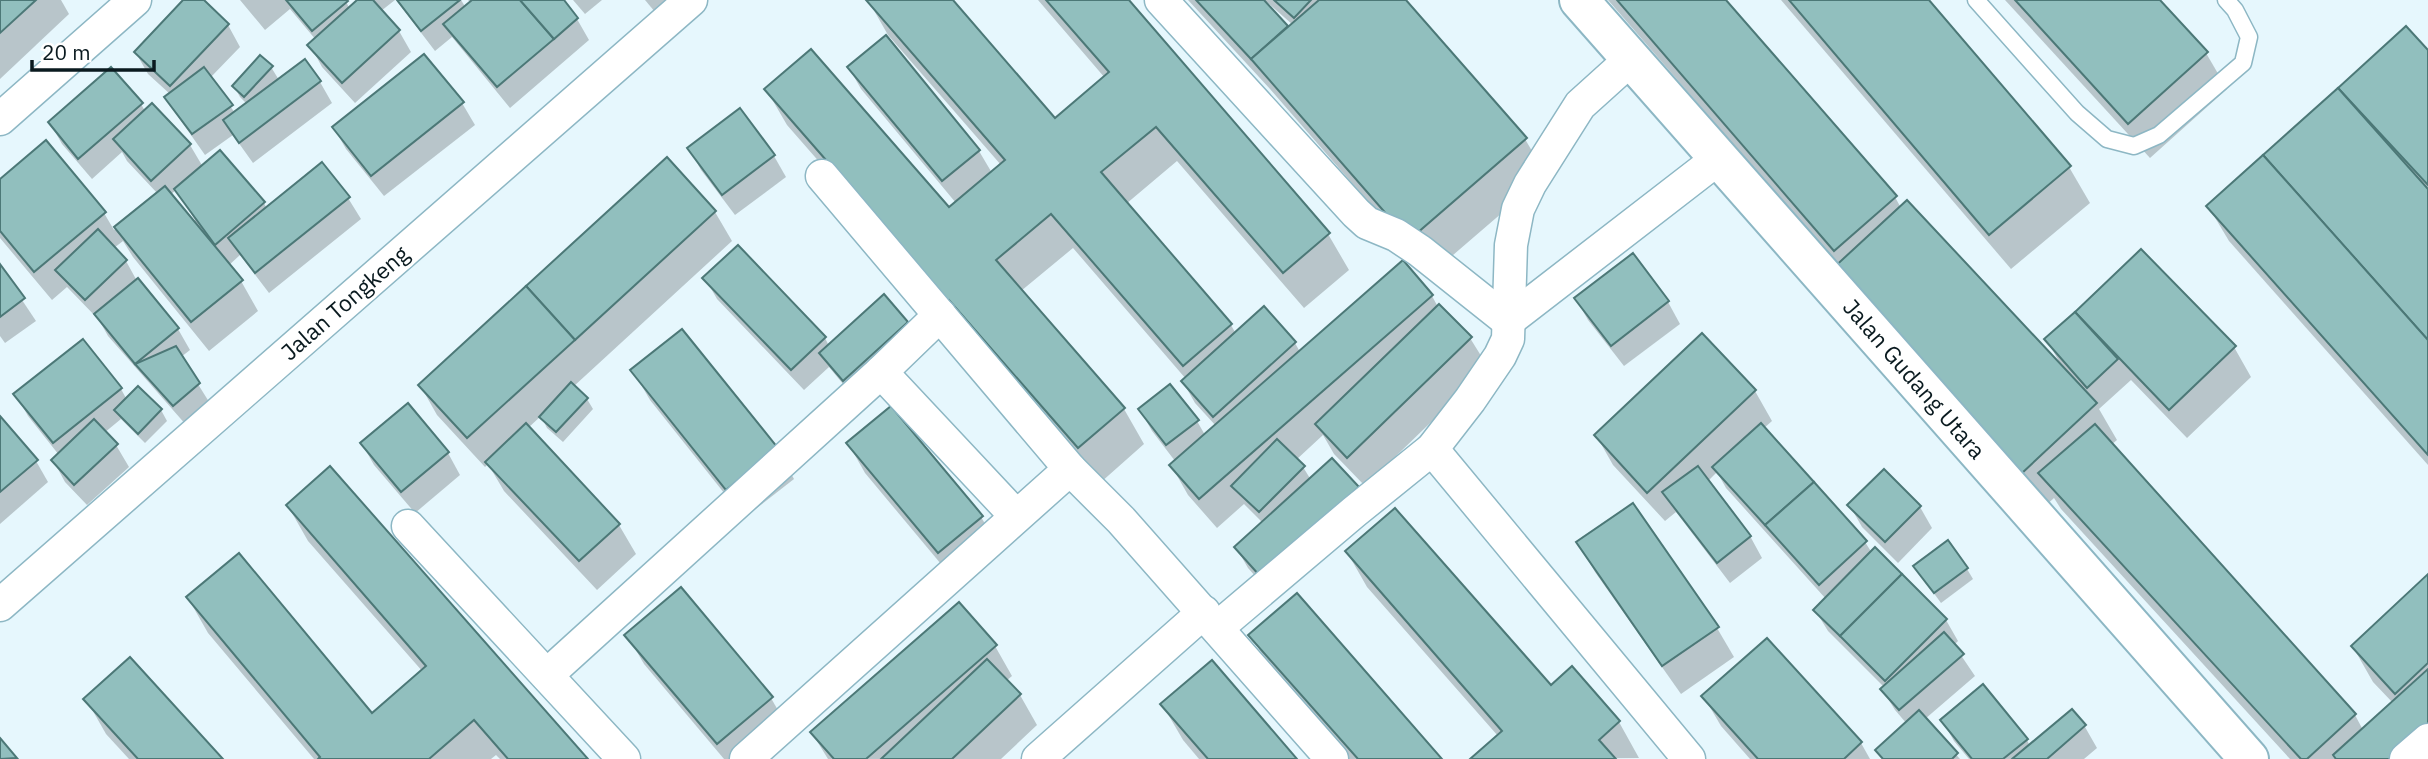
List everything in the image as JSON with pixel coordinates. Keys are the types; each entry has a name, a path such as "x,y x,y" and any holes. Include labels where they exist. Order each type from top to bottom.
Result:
{"street":[{"name":"Jalan Tongkeng","path":"0,605 691,0"},
{"path":"1161,0 1356,213 1367,223 1420,251 1508,321"},
{"name":"Jalan Gudang Utara","path":"1579,0 2249,759"},
{"path":"0,119 122,4"},
{"path":"1038,759 1211,620 1432,449 1500,356 1508,339 1511,245 1518,209 1530,184 1580,105 1631,59"},
{"path":"1508,321 1719,159"},
{"path":"821,176 1070,469 1121,520 1332,759"},
{"path":"547,675 881,372 940,315"},
{"path":"881,372 1016,516"},
{"path":"1432,449 1689,759"},
{"path":"746,759 1070,469"},
{"path":"408,526 624,759"},
{"path":"2406,759 2428,740"}],"lane":[{"path":"1976,0 2077,113 2107,139 2134,146 2159,135 2243,63 2249,37 2235,10 2226,0"}],"building":[{"path":"0,0 36,0 0,33"},
{"path":"183,0 204,0 229,24 170,86 134,52"},
{"path":"286,0 347,0 348,1 312,31"},
{"path":"357,0 373,0 400,30 342,83 307,45"},
{"path":"397,0 460,0 421,31"},
{"path":"472,0 520,0 554,39 497,87 443,24"},
{"path":"520,0 564,0 578,18 554,39"},
{"path":"866,0 953,0 1055,118 1109,72 1046,0 1129,0 1330,233 1283,273 1156,127 1101,172 1232,324 1183,366 1051,214 996,260 1125,408 1078,448 949,300 946,302 901,246 764,89 811,49 949,207 1005,160"},
{"path":"1196,0 1264,0 1288,26 1251,59"},
{"path":"1274,0 1311,0 1294,18"},
{"path":"1319,0 1406,0 1527,138 1409,240 1251,59"},
{"path":"1617,0 1726,0 1897,196 1834,251"},
{"path":"1789,0 1929,0 2071,166 1989,235"},
{"path":"2015,0 2160,0 2208,52 2128,124"},
{"path":"2406,26 2428,50 2428,185 2338,88"},
{"path":"886,35 980,150 942,181 847,67"},
{"path":"424,54 464,102 371,176 332,127"},
{"path":"260,55 273,66 244,97 232,86"},
{"path":"305,59 321,81 239,143 223,120"},
{"path":"111,67 143,103 78,159 48,122"},
{"path":"204,67 233,105 192,134 164,97"},
{"path":"2338,88 2428,189 2428,340 2263,155"},
{"path":"152,103 191,144 151,181 113,139"},
{"path":"740,108 775,155 722,195 687,148"},
{"path":"46,140 106,212 34,272 0,231 0,179"},
{"path":"220,150 265,202 215,245 174,189"},
{"path":"2263,155 2428,340 2428,455 2206,206"},
{"path":"667,157 716,211 575,340 526,286"},
{"path":"322,162 350,197 255,273 228,238"},
{"path":"165,186 243,280 191,322 114,227"},
{"path":"1907,200 2097,403 2021,474 1830,271"},
{"path":"98,229 127,260 85,300 55,270"},
{"path":"738,245 826,337 791,370 702,278"},
{"path":"2141,249 2236,346 2169,410 2075,312"},
{"path":"1633,253 1669,301 1611,346 1574,298"},
{"path":"1403,260 1433,295 1199,499 1169,465"},
{"path":"0,264 25,298 0,317"},
{"path":"138,278 179,328 135,364 94,314"},
{"path":"526,286 575,340 467,438 418,385"},
{"path":"884,294 908,322 843,381 819,353"},
{"path":"1439,304 1472,337 1347,458 1315,424"},
{"path":"1264,306 1296,342 1213,417 1181,381"},
{"path":"2075,312 2118,359 2087,388 2044,339"},
{"path":"682,329 778,448 726,490 630,370"},
{"path":"1702,333 1756,390 1647,493 1594,435"},
{"path":"83,339 122,388 53,443 13,394"},
{"path":"176,346 200,383 173,406 135,364"},
{"path":"571,382 588,398 556,432 539,417"},
{"path":"1170,384 1199,420 1166,445 1138,409"},
{"path":"138,386 162,409 138,434 114,410"},
{"path":"408,403 449,452 401,492 360,443"},
{"path":"891,406 983,516 938,553 846,443"},
{"path":"0,416 38,460 0,492"},
{"path":"94,419 118,444 74,485 51,460"},
{"path":"526,423 620,524 579,561 485,462"},
{"path":"1761,423 1814,482 1765,525 1712,467"},
{"path":"2095,424 2356,714 2307,759 2301,759 2038,473"},
{"path":"1277,439 1305,466 1259,512 1231,486"},
{"path":"1332,458 1359,487 1260,576 1234,547"},
{"path":"330,466 588,759 508,759 474,720 429,759 318,759 320,757 186,597 239,553 372,713 426,666 286,505"},
{"path":"1698,466 1751,536 1717,563 1662,492"},
{"path":"1884,469 1921,506 1885,542 1847,505"},
{"path":"1814,482 1867,541 1819,585 1765,525"},
{"path":"1633,503 1719,627 1662,666 1576,542"},
{"path":"1395,508 1551,685 1572,666 1620,721 1599,740 1616,759 1470,759 1502,731 1345,551"},
{"path":"1948,540 1968,568 1934,593 1913,566"},
{"path":"1875,547 1902,574 1840,636 1813,610"},
{"path":"1902,574 1947,619 1885,681 1840,636"},
{"path":"2428,574 2428,663 2395,694 2351,646"},
{"path":"681,587 773,697 717,744 624,635"},
{"path":"1297,593 1442,759 1358,759 1248,635"},
{"path":"959,602 997,645 866,759 834,759 810,732"},
{"path":"1944,632 1964,654 1899,710 1880,689"},
{"path":"1767,638 1862,742 1844,759 1758,759 1701,696"},
{"path":"130,657 223,759 138,759 83,699"},
{"path":"987,659 1021,694 952,759 881,759"},
{"path":"1212,660 1297,759 1208,759 1160,704"},
{"path":"2428,669 2428,727 2393,759 2336,759 2333,755"},
{"path":"1983,684 2028,739 2003,759 1972,759 1940,720"},
{"path":"2072,709 2086,725 2047,759 2012,759"},
{"path":"1919,710 1958,753 1952,759 1883,759 1875,750"},
{"path":"0,738 17,758 0,759"}]}
